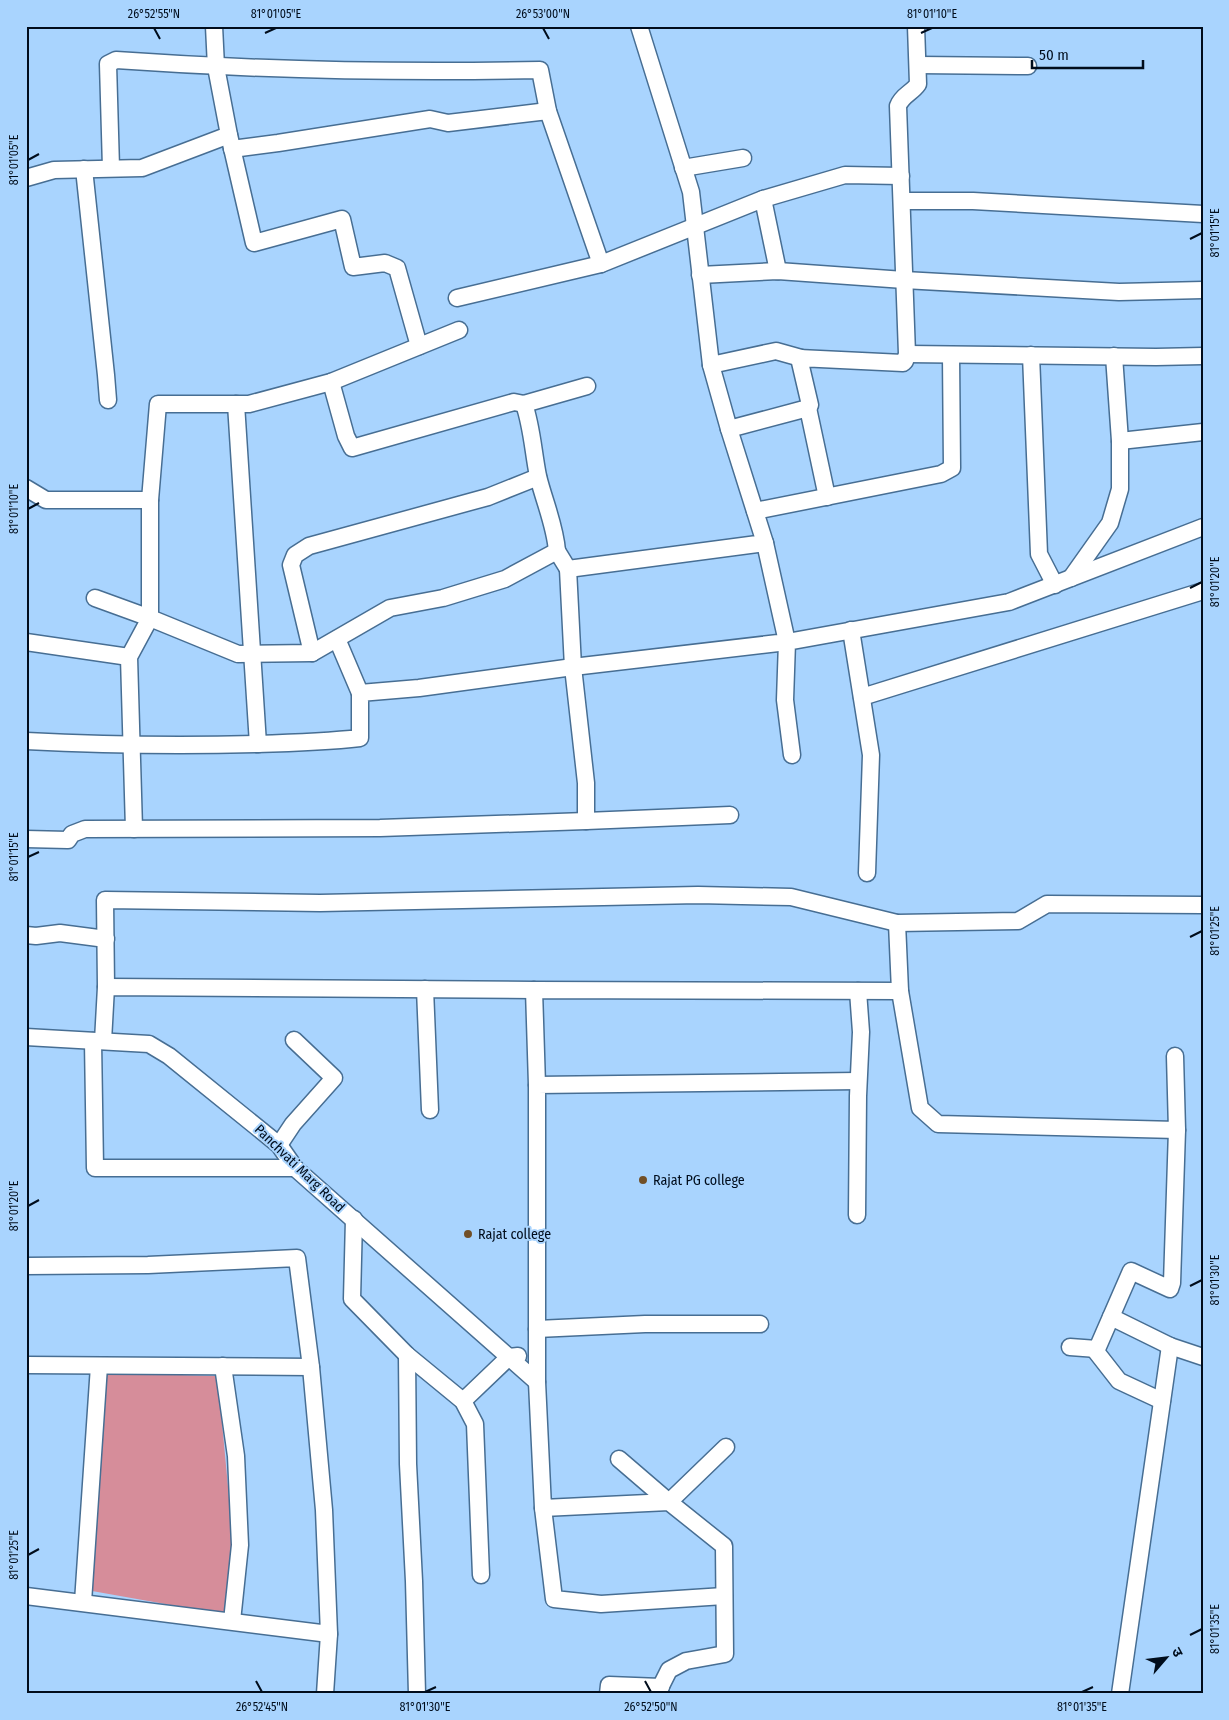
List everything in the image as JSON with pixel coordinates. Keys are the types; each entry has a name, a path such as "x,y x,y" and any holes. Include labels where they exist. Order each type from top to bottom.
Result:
{"street":[{"path":"214,26 216,67 254,243 342,219 353,267 385,263 397,268 420,346"},
{"path":"639,26 691,192 711,364 765,544 787,642 784,700 792,755"},
{"path":"711,364 776,351 801,358 903,363 905,361 907,354 898,106 900,100 914,90 918,84 916,26"},
{"path":"111,168 108,64 116,60 216,67 448,72 540,70 548,112 601,264"},
{"path":"918,65 1028,66"},
{"path":"26,178 54,170 142,168 231,142 278,143 430,119 448,123 548,112"},
{"path":"683,168 743,158"},
{"path":"84,169 108,400"},
{"path":"457,298 601,264 764,199 845,174 901,176"},
{"path":"764,199 778,271"},
{"path":"902,201 972,201 1203,214"},
{"path":"700,275 778,271 1119,292 1203,290"},
{"path":"134,828 129,657 150,618 150,500 158,404 248,404 331,382 459,330"},
{"path":"907,354 1203,356"},
{"path":"755,511 941,474 952,468 951,355"},
{"path":"1032,355 1040,554 1054,585"},
{"path":"1071,578 1110,523 1120,489 1120,441 1114,356"},
{"path":"801,358 798,360 810,405 808,408 827,497"},
{"path":"331,382 346,436 352,448 514,402 524,404 587,386"},
{"path":"236,404 258,744"},
{"path":"524,404 530,419 538,477 556,535 557,551 568,569 572,667 586,783 586,821"},
{"path":"729,429 808,408"},
{"path":"1120,441 1203,432"},
{"path":"312,653 291,565 295,555 309,546 488,497 538,477"},
{"path":"26,488 46,500 150,500"},
{"path":"360,693 419,688 572,667 787,642 1009,602 1203,527"},
{"path":"568,569 765,544"},
{"path":"95,598 238,654 312,653 390,608 442,598 505,579 557,551"},
{"path":"862,697 1203,591"},
{"path":"851,630 871,755 867,874"},
{"path":"26,741 206,745 328,742 360,738 360,693 337,639"},
{"path":"26,642 129,657"},
{"path":"26,839 68,840 72,834 85,828 380,828 730,815"},
{"path":"295,1168 95,1168 98,1041 106,986 105,900 320,903 698,895 792,897 897,923 1018,921 1047,904 1203,905"},
{"path":"897,923 900,991 920,1108 938,1124 1177,1130"},
{"path":"26,935 36,936 60,933 106,939"},
{"path":"106,986 900,991"},
{"path":"425,989 430,1110"},
{"path":"534,990 537,1085 537,1382 543,1508 554,1599 601,1604 724,1596"},
{"path":"857,1215 858,1081 861,1032 858,991"},
{"name":"Panchvati Marg Road","path":"26,1037 149,1044 170,1056 279,1145 295,1168 537,1382"},
{"path":"279,1145 294,1124 334,1078 294,1040"},
{"path":"1070,1348 1097,1349 1131,1270 1170,1289 1172,1283 1177,1130 1175,1056"},
{"path":"537,1085 858,1081"},
{"path":"354,1219 352,1299 408,1355 463,1401 475,1424 481,1575"},
{"path":"26,1266 148,1265 297,1258 311,1367 324,1510 328,1634 325,1694"},
{"path":"1111,1317 1170,1346 1203,1357"},
{"path":"537,1329 645,1324 760,1324"},
{"path":"1120,1694 1170,1346"},
{"path":"1094,1349 1119,1381 1162,1402"},
{"path":"408,1355 408,1464 417,1694"},
{"path":"463,1401 508,1357 537,1356"},
{"path":"26,1365 311,1367"},
{"path":"82,1602 99,1366"},
{"path":"224,1366 236,1456 240,1545 232,1621"},
{"path":"543,1508 669,1502 726,1447"},
{"path":"608,1694 608,1685 659,1691 669,1670 686,1661 725,1654 724,1546 619,1459"},
{"path":"26,1596 328,1634"}],"shaded area":[{"path":"107,1373 216,1376 234,1551 227,1615 92,1591"}],"place":[{"name":"Rajat PG college","path":"643,1180"},
{"name":"Rajat college","path":"468,1234"}]}
